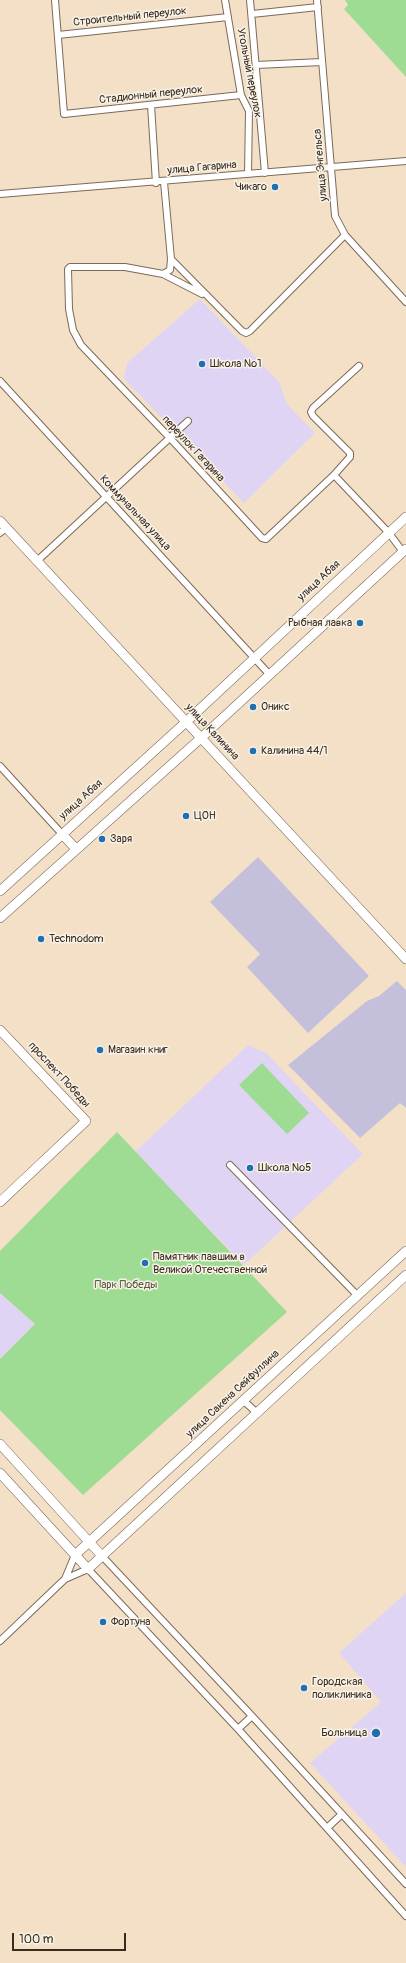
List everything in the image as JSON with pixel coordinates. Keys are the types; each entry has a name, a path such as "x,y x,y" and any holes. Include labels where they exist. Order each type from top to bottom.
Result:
{"street":[{"path":"55,0 58,35"},
{"name":"Угольный переулок","path":"226,0 241,95 248,111 248,174"},
{"path":"250,0 265,173"},
{"name":"улица Энгельса","path":"317,0 335,216 345,235 406,302"},
{"path":"252,14 318,7"},
{"name":"Строительный переулок","path":"58,35 228,17"},
{"name":"Стадионный переулок","path":"58,35 64,114 241,95"},
{"path":"256,65 322,62"},
{"path":"151,105 156,182"},
{"name":"улица Гагарина","path":"0,194 164,182 406,161"},
{"path":"163,274 170,270 171,259 164,182"},
{"path":"171,259 242,331 250,331 345,235"},
{"name":"переулок Гагарина","path":"163,274 125,267 70,267 68,269 69,309 72,330 81,345 264,539 334,474"},
{"path":"163,274 207,297"},
{"path":"0,918 201,738 404,551 334,474 350,457 350,453 313,416 311,412 313,408 359,366"},
{"name":"Коммунальная улица","path":"0,381 270,674"},
{"path":"37,561 188,421"},
{"name":"улица Абая","path":"76,849 62,834 186,722 406,517"},
{"name":"улица Калинина","path":"2,527 37,561 406,959"},
{"path":"0,766 62,834 0,891"},
{"name":"проспект Победы","path":"0,1030 86,1120 0,1202"},
{"path":"230,1165 357,1295"},
{"name":"улица Сакена Сейфуллина","path":"75,1554 244,1401 406,1251"},
{"path":"0,1641 65,1579 88,1569 406,1275"},
{"path":"244,1401 257,1413"},
{"path":"0,1444 406,1884"},
{"path":"0,1473 238,1729 406,1916"},
{"path":"65,1579 75,1554"},
{"path":"238,1729 252,1716"},
{"path":"327,1828 342,1814"}],"shaded area":[{"path":"200,299 279,382 287,404 315,433 244,503 124,379 127,363"},
{"path":"258,857 369,976 308,1033 247,967 260,954 210,902"},
{"path":"397,981 406,990 406,1108 400,1103 360,1138 288,1065 367,1001 379,996"},
{"name":"Школа №5","path":"248,1045 266,1053 363,1154 244,1265 135,1152"},
{"path":"0,1293 35,1324 0,1359"},
{"name":"Больница","path":"406,1593 406,1867 310,1763 381,1702 339,1653"}],"green space":[{"path":"345,0 406,0 406,77 344,9 348,5"},
{"path":"262,1063 309,1113 287,1134 239,1085"},
{"name":"Парк Победы","path":"117,1132 287,1312 83,1495 0,1410 0,1359 35,1324 0,1293 0,1251"}],"place":[{"name":"Чикаго","path":"275,187"},
{"name":"Школа №1","path":"202,364"},
{"name":"Рыбная лавка","path":"360,623"},
{"name":"Оникс","path":"253,707"},
{"name":"Калинина 44/1","path":"253,751"},
{"name":"ЦОН","path":"186,816"},
{"name":"Заря","path":"102,839"},
{"name":"Technodom","path":"41,939"},
{"name":"Магазин книг","path":"100,1050"},
{"name":"Школа №5","path":"250,1168"},
{"name":"Памятник павшим в Великой Отечественной","path":"145,1263"},
{"name":"Фортуна","path":"103,1622"},
{"name":"Городская поликлиника","path":"304,1688"},
{"name":"Больница","path":"376,1733"}]}
